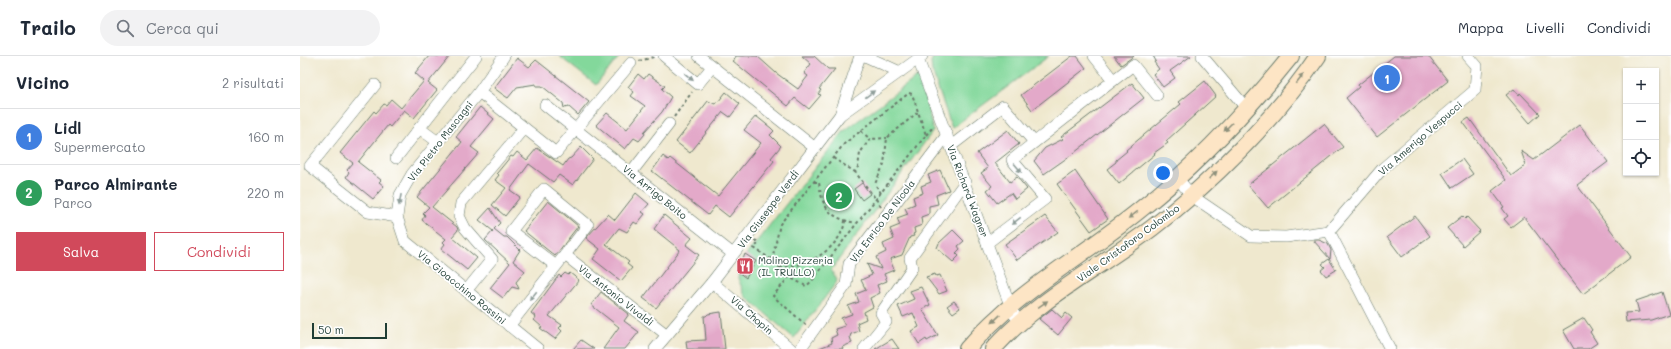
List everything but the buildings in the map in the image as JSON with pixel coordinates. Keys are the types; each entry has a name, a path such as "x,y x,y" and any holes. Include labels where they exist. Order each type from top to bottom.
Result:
{"main road":[{"name":"Viale Cristoforo Colombo","path":"967,349 1010,304 1140,210 1178,179 1246,109 1291,56"},
{"name":"Viale Cristoforo Colombo","path":"993,349 1020,322 1152,228 1192,196 1262,125 1318,56"}],"street":[{"path":"396,158 476,56"},
{"name":"Via Pietro Mascagni","path":"397,217 400,195 412,174 479,92 504,56"},
{"path":"664,56 698,84 712,67"},
{"path":"699,56 815,148"},
{"name":"Via Giuseppe Verdi","path":"655,349 712,282 840,115 860,56"},
{"path":"865,56 900,72"},
{"path":"1094,56 1114,80"},
{"path":"1202,56 1246,109"},
{"name":"Via Amerigo Vespucci","path":"1329,231 1383,168 1475,90 1477,66 1468,56"},
{"path":"840,115 920,57"},
{"name":"Via Richard Wagner","path":"920,57 964,182 1010,304 1020,322"},
{"path":"479,92 556,153 631,63"},
{"path":"987,243 1045,199 1012,160 1134,65 1157,95"},
{"path":"375,85 310,166 368,212 397,217"},
{"name":"Via Arrigo Boito","path":"545,105 733,254"},
{"name":"Via Enrico De Nicola","path":"800,349 846,285 849,264 949,140 1003,106 1034,142"},
{"path":"631,173 669,124"},
{"path":"419,128 438,142"},
{"path":"466,291 492,260 465,228 459,216 461,203 524,128"},
{"path":"1178,179 1192,196 1251,236 1286,237 1329,231 1390,349"},
{"path":"864,349 886,322 881,312 912,268 910,258 964,182"},
{"path":"509,326 565,255 588,225 544,189 510,231 556,266"},
{"name":"Via Gioacchino Rossini","path":"397,217 405,242 538,349"},
{"name":"Via Antonio Vivaldi","path":"565,255 667,334"},
{"name":"Via Chopin","path":"712,282 791,349"}],"path":[{"path":"631,63 658,56"},
{"path":"669,124 698,84"},
{"path":"749,234 759,243 754,248 772,260 789,277 806,286 857,224 926,135 912,94 909,92 844,144 780,224 772,260"},
{"path":"861,131 870,139 888,138 918,112"},
{"path":"880,193 875,184 884,164 888,138"},
{"path":"855,172 860,153 870,139"},
{"path":"833,158 855,172 876,200"},
{"path":"814,182 819,182 823,204 836,218 857,224"},
{"path":"780,268 800,264 814,259 833,244 844,231 844,221"},
{"path":"789,277 773,296 813,330"}],"green space":[{"path":"559,56 618,56 619,57 596,85"},
{"path":"934,56 1049,56 952,128 932,71 931,62"},
{"path":"917,77 921,79 933,131 831,270 837,279 836,283 794,338 745,296 738,278 742,260 844,131"}],"place":[{"name":"Lidl","path":"1387,78"},
{"name":"Parco Almirante","path":"839,196"},
{"name":"Molino Pizzeria (IL TRULLO)","path":"745,266"}]}
